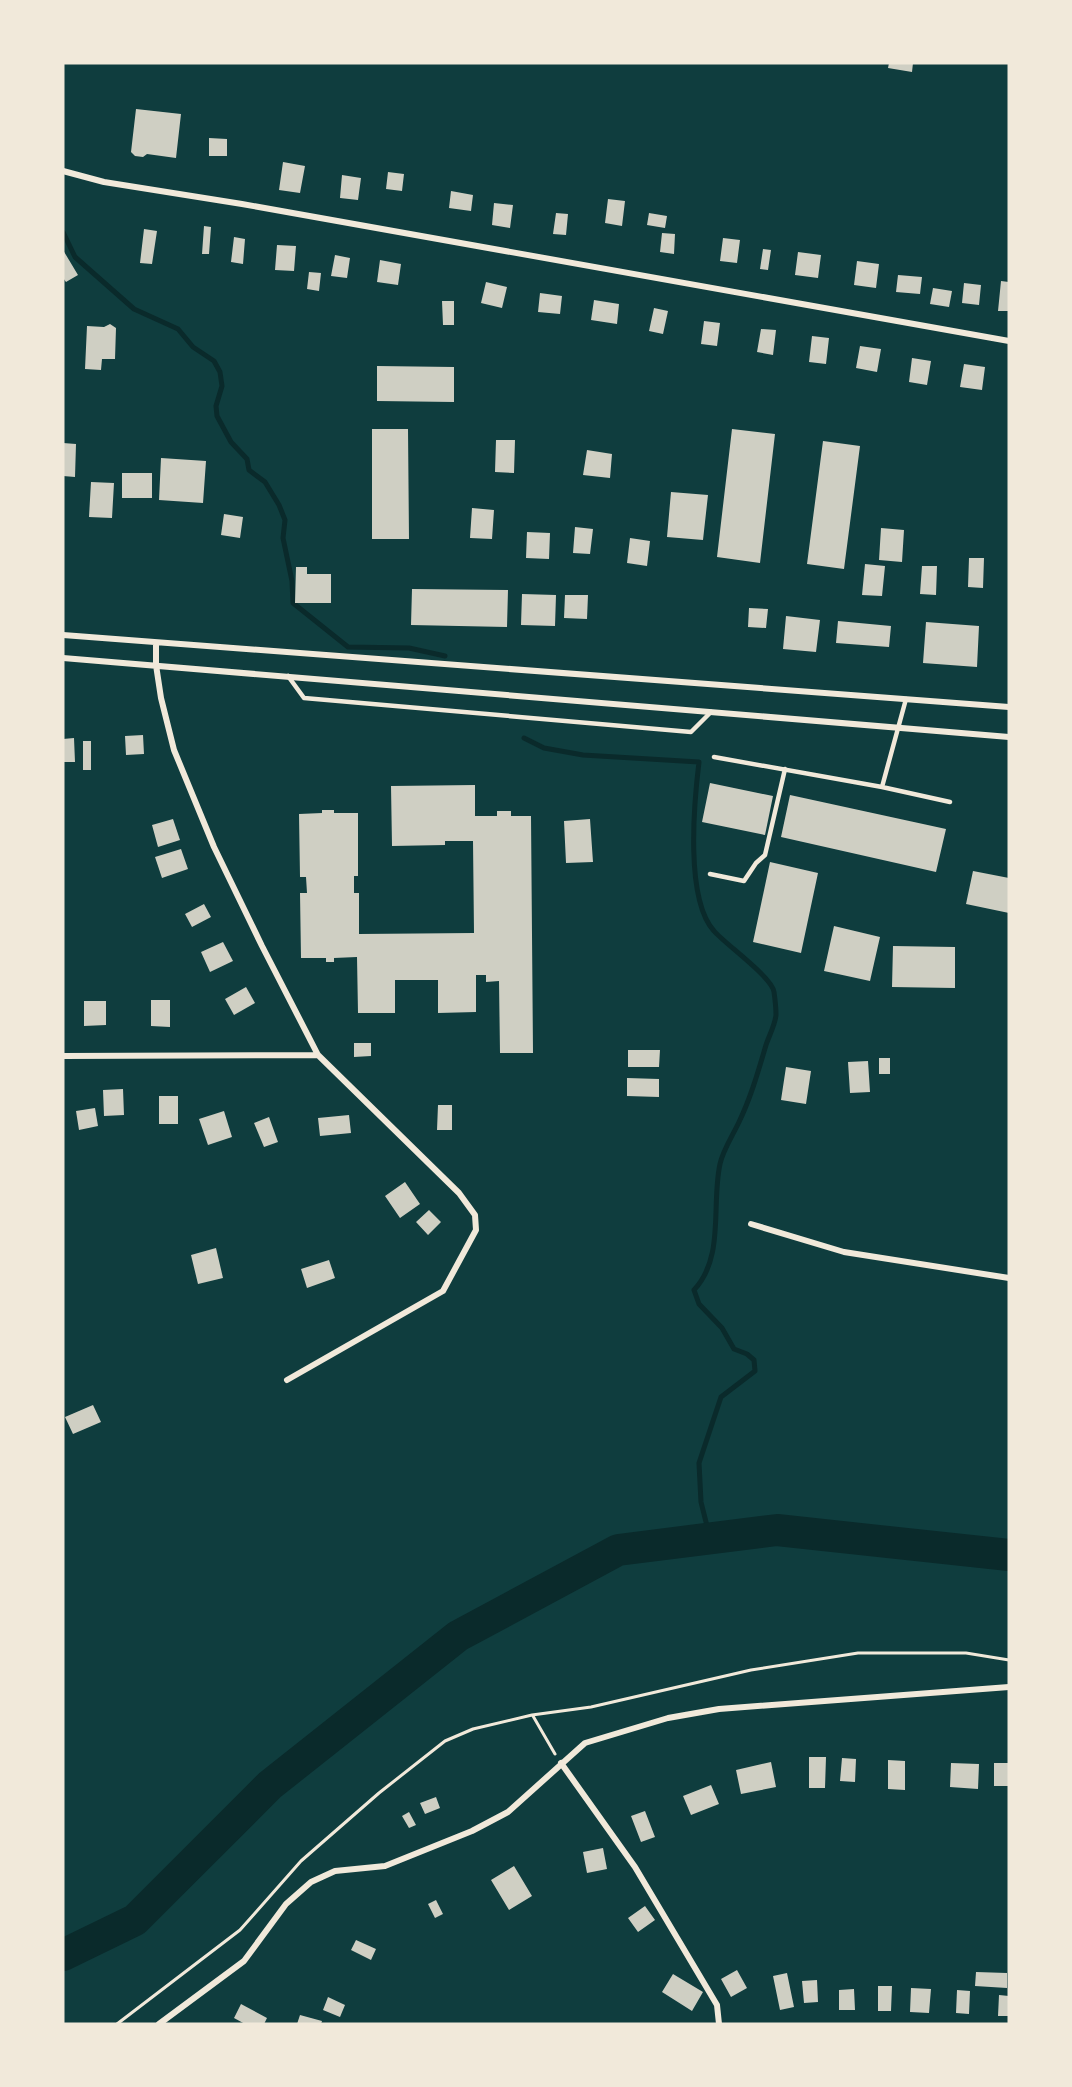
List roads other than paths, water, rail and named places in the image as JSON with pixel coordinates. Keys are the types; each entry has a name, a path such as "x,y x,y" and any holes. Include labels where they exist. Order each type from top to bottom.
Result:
{"street":[{"path":"63,171 104,182 1009,341"},
{"path":"63,635 1009,707"},
{"path":"156,643 156,665 161,698 174,750 214,847 318,1055 459,1193 475,1215 476,1230 443,1291 287,1380"},
{"path":"63,658 1009,737"},
{"path":"63,1056 318,1055"},
{"path":"750,1224 844,1252 1009,1278"},
{"path":"159,2024 244,1961 286,1904 311,1882 335,1871 385,1866 472,1831 508,1812 585,1743 668,1718 719,1709 1009,1687"},
{"path":"561,1763 635,1867 717,2005 719,2024"}],"lane":[{"path":"288,676 304,698 691,732 711,712"},
{"path":"882,787 906,699"},
{"path":"714,757 950,801"},
{"path":"710,874 744,880 765,855 785,769"}],"waterway":[{"path":"63,232 75,257 134,309 178,329 193,347 214,361 220,372 222,386 216,406 217,416 231,442 247,459 249,470 265,482 285,520 283,538 292,581 293,603 348,647 409,648 445,656"},
{"path":"524,738 544,748 583,755 699,762 694,850 695,874 705,916 714,931 765,978 774,992 776,1015 774,1023 747,1103 721,1159 710,1262 704,1277 694,1290 699,1304 722,1328 734,1349 747,1354 754,1360 755,1371 721,1397 699,1463 701,1502 710,1538"},
{"path":"63,1955 135,1920 270,1785 458,1636 618,1550 777,1530 1009,1555"}]}
